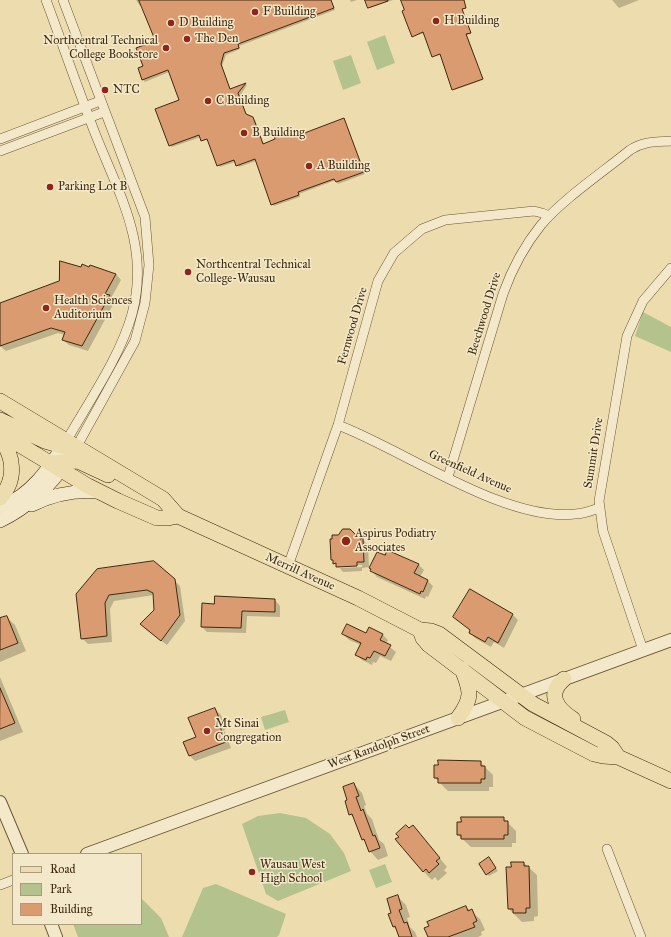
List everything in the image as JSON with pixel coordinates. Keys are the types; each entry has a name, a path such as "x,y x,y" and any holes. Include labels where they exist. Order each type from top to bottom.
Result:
{"main road":[{"path":"0,401 65,454"},
{"path":"0,420 65,454"},
{"path":"0,433 65,454"},
{"path":"0,439 8,451 12,470 10,483 0,498"},
{"path":"0,507 28,491 65,454"},
{"path":"14,513 36,496 65,454"},
{"name":"Merrill Avenue","path":"65,454 100,492 153,517 166,519 178,516"},
{"name":"Merrill Avenue","path":"65,454 163,499 178,516 376,607 420,630 433,631 443,636 533,704 610,746 618,757"},
{"path":"0,521 14,513 58,494 78,491 100,492"},
{"name":"Merrill Avenue","path":"420,630 427,643 525,718 594,754 618,757 671,781"},
{"path":"458,718 466,706 469,696 468,686 462,669"},
{"path":"564,679 556,688 555,698 558,708 590,734"}],"street":[{"path":"46,0 89,117 124,204 137,250 138,284 132,315 121,345 65,454"},
{"path":"62,0 145,217 147,232 148,284 142,322 135,341 65,454"},
{"path":"0,139 100,101"},
{"path":"0,151 104,112"},
{"name":"Beechwood Drive","path":"448,477 511,272 525,247 549,216 637,146 650,142 671,141"},
{"name":"Fernwood Drive","path":"288,566 338,425 378,281 386,265 402,244 422,229 445,220 534,211 549,216"},
{"name":"Summit Drive","path":"643,650 603,530 599,508 608,441 627,336 644,300 671,268"},
{"name":"Greenfield Avenue","path":"338,425 372,439 448,477 498,499 539,512 575,514 599,508"},
{"name":"West Randolph Street","path":"90,853 520,694 671,640"},
{"path":"0,802 22,853"},
{"path":"607,849 641,937"},
{"path":"0,885 12,880"},
{"path":"51,925 56,937"}],"green space":[{"path":"385,35 395,63 377,70 367,42"},
{"path":"351,55 361,83 343,90 333,61"},
{"path":"643,312 671,327 671,352 635,336"},
{"path":"285,710 289,722 265,730 261,717"},
{"path":"280,813 306,818 330,834 344,853 351,871 278,901 266,894 242,824 258,816"},
{"path":"385,864 392,882 376,888 369,870"},
{"path":"216,884 286,914 279,935 277,937 182,937 203,888"},
{"path":"142,899 161,918 169,937 78,937 73,925 142,925"}],"building":[{"path":"139,0 331,0 334,8 238,44 239,48 224,53 221,64 230,89 246,83 238,93 246,114 253,117 263,144 275,139 274,135 280,133 281,136 292,132 294,137 344,118 364,172 336,182 334,179 298,192 299,195 271,205 255,159 236,166 234,160 217,166 207,139 201,141 199,135 169,146 155,109 179,100 168,70 142,80 138,68 143,66 136,48 155,41"},
{"path":"365,0 388,0 388,1 368,8"},
{"path":"401,0 464,0 466,8 462,9 471,33 466,34 483,79 452,90 440,54 432,57 423,32 412,37 402,11 404,10"},
{"path":"60,261 81,267 82,264 89,267 90,265 116,274 105,294 110,295 82,346 62,340 65,332 51,328 0,346 0,303 59,281"},
{"path":"343,529 350,529 356,535 360,535 360,539 363,538 364,562 357,562 357,566 336,567 336,563 333,564 333,560 331,560 330,539 332,539 332,535 338,535"},
{"path":"387,550 419,564 414,573 428,580 423,592 421,591 420,594 370,571 371,569 369,568 377,552 385,555"},
{"path":"154,561 175,579 180,615 161,641 140,624 154,610 153,593 147,590 109,595 105,603 107,636 81,639 76,594 97,569"},
{"path":"470,589 513,614 498,643 488,637 485,642 469,633 470,630 453,617"},
{"path":"215,596 275,599 275,612 242,611 241,628 201,627 202,603 214,604"},
{"path":"7,616 18,643 0,650 0,618"},
{"path":"347,624 366,633 369,627 383,634 380,640 391,645 385,656 374,651 370,658 367,657 366,660 355,655 361,643 342,634"},
{"path":"0,688 15,723 0,729"},
{"name":"Mt Sinai Congregation","path":"215,708 226,742 189,756 183,742 196,737 188,718"},
{"path":"438,760 481,761 481,766 485,766 485,779 481,779 481,783 438,783 438,778 434,778 434,765 438,765"},
{"path":"354,783 359,796 356,797 361,811 363,809 373,836 375,835 380,848 369,852 364,839 362,840 352,814 349,815 345,801 347,800 343,787"},
{"path":"461,817 504,817 504,821 508,821 508,835 504,835 504,839 461,839 461,835 457,835 457,822 461,822"},
{"path":"406,825 409,828 413,825 440,858 436,861 439,864 429,873 426,869 423,872 395,839 399,837 396,834"},
{"path":"489,857 496,868 486,875 479,864"},
{"path":"511,862 524,862 524,866 529,866 530,908 526,908 526,913 513,913 513,909 508,909 506,867 511,867"},
{"path":"398,895 402,909 399,910 404,923 407,922 412,937 399,937 388,914 391,913 387,899"},
{"path":"466,906 468,911 472,909 477,921 473,923 475,927 448,937 428,937 424,928 429,926 427,922"}],"place":[{"name":"F Building","path":"255,12"},
{"name":"H Building","path":"436,21"},
{"name":"D Building","path":"171,23"},
{"name":"The Den","path":"187,39"},
{"name":"Northcentral Technical College Bookstore","path":"166,48"},
{"name":"NTC","path":"105,90"},
{"name":"C Building","path":"208,101"},
{"name":"B Building","path":"244,133"},
{"name":"A Building","path":"309,166"},
{"name":"Parking Lot B","path":"50,187"},
{"name":"Northcentral Technical College-Wausau","path":"188,272"},
{"name":"Health Sciences Auditorium","path":"46,308"},
{"name":"Aspirus Podiatry Associates","path":"346,541"},
{"name":"Mt Sinai Congregation","path":"207,731"},
{"name":"Wausau West High School","path":"252,872"}]}
